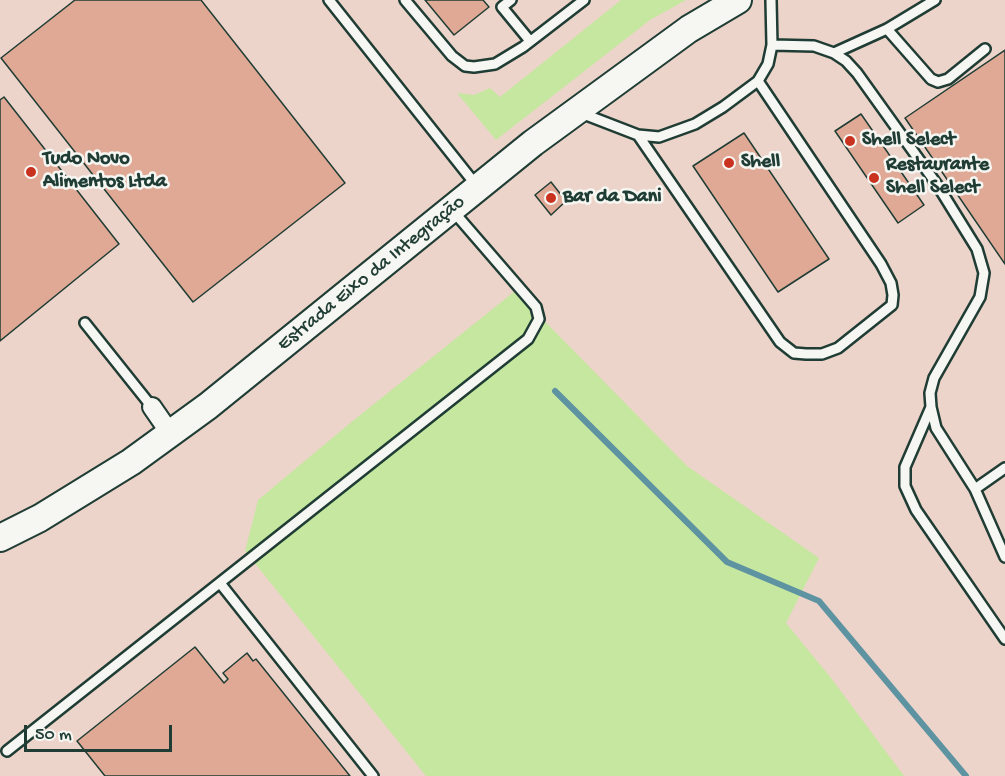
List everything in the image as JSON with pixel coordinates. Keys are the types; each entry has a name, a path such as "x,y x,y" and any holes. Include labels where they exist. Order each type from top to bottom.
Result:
{"main road":[{"name":"Estrada Eixo da Integração","path":"0,538 50,512 131,462 170,434 315,321 478,187 576,111 689,29 738,0"}],"street":[{"path":"152,407 170,434"}],"lane":[{"path":"329,0 478,187"},
{"path":"405,0 452,56 465,66 480,67 495,64 584,0"},
{"path":"511,0 499,4 530,41"},
{"path":"576,111 638,135 659,137 695,124 758,81 768,64 772,45 771,0"},
{"path":"834,53 887,29 935,0"},
{"path":"887,29 931,79 938,82 948,79 985,49"},
{"path":"772,45 814,46 834,53 857,73 938,186 978,249 984,266 980,297 934,378 930,393 931,407 936,428 975,489 1005,556"},
{"path":"638,135 780,342 794,353 822,354 838,348 892,305 891,283 881,264 758,81"},
{"path":"7,752 528,339 534,331 539,313 530,298 451,209"},
{"path":"85,323 152,407"},
{"path":"931,407 905,467 905,486 916,510 1005,639"},
{"path":"975,489 1005,468"},
{"path":"220,583 372,776"}],"shaded area":[{"path":"0,0 1005,0 1005,776 0,776"}],"green space":[{"path":"621,0 686,0 650,20 496,140 457,93 474,95 490,88 500,97"},
{"path":"515,291 687,466 819,558 786,623 831,678 904,776 426,776 245,551 258,500"}],"building":[{"path":"75,0 201,0 345,183 193,302 1,58"},
{"path":"425,0 483,0 489,7 454,35"},
{"path":"1005,50 1005,264 905,118"},
{"name":"Tudo Novo Alimentos Ltda","path":"4,97 119,244 0,341 0,100"},
{"path":"861,114 924,205 898,223 835,131"},
{"path":"744,133 829,259 778,292 693,166"},
{"name":"Bar da Dani","path":"551,182 566,201 551,215 535,195"},
{"path":"195,647 224,683 228,679 223,673 247,653 253,661 256,659 350,776 105,776 77,741"}],"waterway":[{"path":"555,391 727,562 819,601 966,776"}],"place":[{"name":"Shell Select","path":"850,141"},
{"name":"Shell","path":"729,163"},
{"name":"Tudo Novo Alimentos Ltda","path":"31,172"},
{"name":"Restaurante Shell Select","path":"874,178"},
{"name":"Bar da Dani","path":"551,198"}]}
